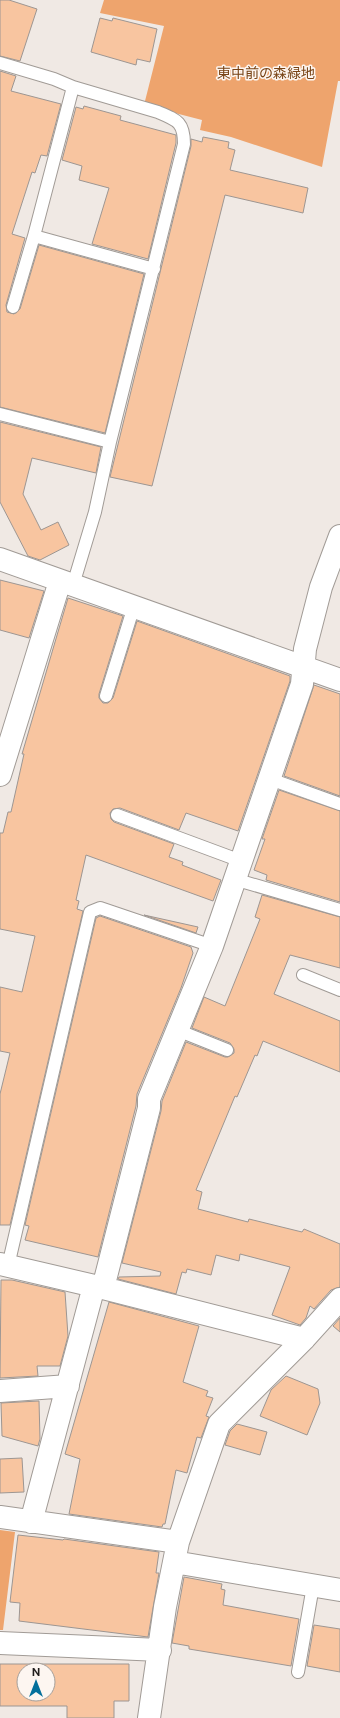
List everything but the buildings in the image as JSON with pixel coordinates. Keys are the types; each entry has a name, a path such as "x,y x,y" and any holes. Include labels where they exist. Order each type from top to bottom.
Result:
{"street":[{"path":"31,1522 68,1386 99,1287 149,1108 149,1099 212,946 270,779 302,684 305,649 321,587 340,536"},
{"path":"0,559 340,680"},
{"path":"1,768 66,583"},
{"path":"4,1265 99,1287 304,1340"},
{"path":"149,1718 165,1607 176,1552 219,1424 304,1340 340,1299"},
{"path":"0,1391 68,1386"},
{"path":"0,1517 176,1552 313,1586 340,1590"},
{"path":"0,1643 160,1650"}],"lane":[{"path":"0,62 172,118 180,123 184,132 184,144 110,442 95,512 66,583"},
{"path":"13,307 34,236 73,87"},
{"path":"34,236 154,269"},
{"path":"0,414 110,442"},
{"path":"106,696 134,606"},
{"path":"270,779 340,804"},
{"path":"117,815 238,870 340,910"},
{"path":"4,1265 90,912 100,908 212,946"},
{"path":"303,975 340,990"},
{"path":"177,1030 227,1050"},
{"path":"298,1672 313,1586"}],"green space":[{"name":"東中前の森緑地","path":"104,0 340,0 340,81 338,81 322,167 231,137 200,130 202,120 144,105 164,26 100,13"},
{"path":"0,1530 15,1532 3,1630 0,1630"}]}
